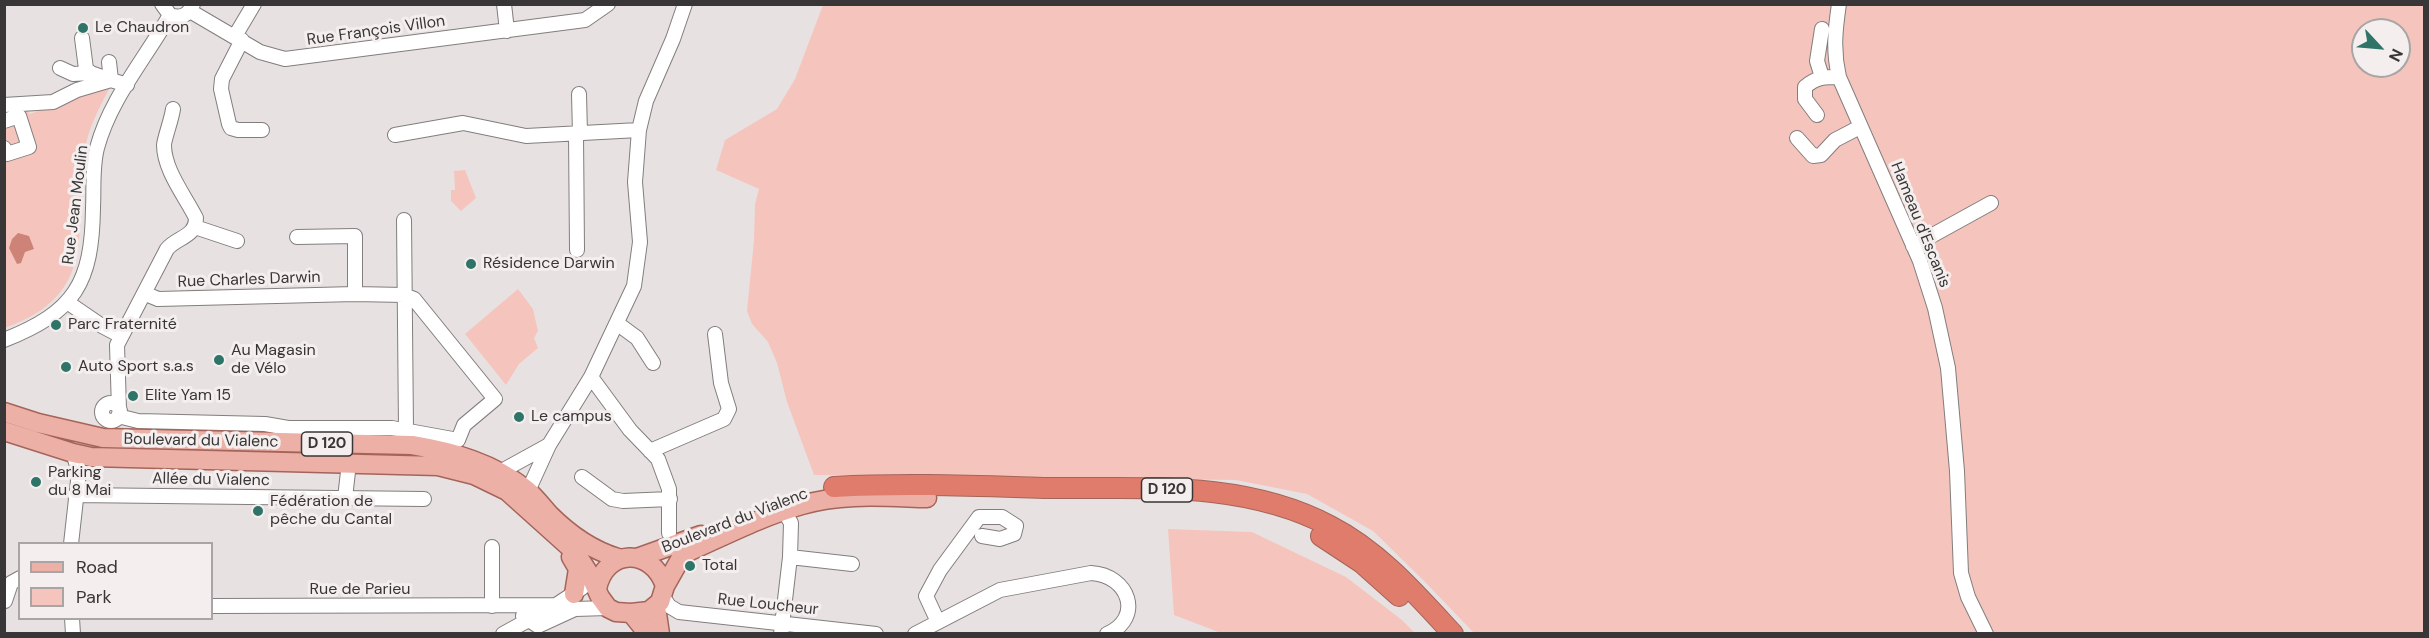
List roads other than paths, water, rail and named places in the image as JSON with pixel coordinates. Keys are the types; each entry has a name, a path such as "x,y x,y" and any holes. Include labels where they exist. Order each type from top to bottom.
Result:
{"highway":[{"name":"D 120","path":"834,487 915,485 1199,490 1257,498 1304,514 1356,541 1385,563 1453,633"},
{"name":"D 120","path":"927,498 1199,504 1254,511 1304,528 1346,551 1381,579 1435,633"}],"main road":[{"name":"Boulevard du Vialenc","path":"4,412 103,438 287,439 412,445 443,450 482,463 500,472 528,491 550,515 589,548 618,558"},
{"name":"Boulevard du Vialenc","path":"4,431 82,455 438,466 474,475 507,491 576,553 597,580"},
{"name":"Boulevard du Vialenc","path":"637,558 698,537 778,501 834,487"},
{"name":"D 120","path":"661,597 682,556 784,511 803,504 848,497 927,498"},
{"path":"559,537 578,569 574,594"},
{"path":"660,633 662,578 653,566 637,558 618,558 597,580 608,608 616,612 643,613 661,597"},
{"path":"632,613 648,633"}],"street":[{"path":"254,4 222,79 224,102 231,128 262,130"},
{"path":"504,4 507,31"},
{"name":"Rue François Villon","path":"191,8 274,57 292,59 585,20 608,4"},
{"path":"528,491 549,444 591,377 634,286 639,264 640,242 635,182 639,130 646,101 673,39 685,4"},
{"name":"Hameau d'Escanis","path":"1839,4 1834,34 1834,56 1839,77 1913,246 1935,308 1948,368 1957,471 1961,573 1968,597 1986,633"},
{"path":"166,10 179,17 191,8"},
{"name":"Rue Jean Moulin","path":"4,340 31,330 50,318 77,291 85,274 90,254 96,150 104,127 166,10"},
{"path":"1822,29 1817,61 1822,77"},
{"path":"69,94 70,88 86,73 82,39"},
{"path":"109,62 111,80"},
{"path":"60,68 73,74 86,73 126,85"},
{"path":"1817,115 1805,99 1805,87 1811,81 1822,77 1839,77"},
{"path":"4,105 53,102 69,94 111,80"},
{"path":"578,250 579,94"},
{"path":"117,359 114,386 102,412 106,419 111,420 118,412 117,345 146,294 167,249 195,227 196,218 166,160 164,142 170,130 173,109"},
{"path":"4,121 19,116 29,147 7,154 4,148"},
{"path":"395,135 463,123 526,136 639,130"},
{"path":"1797,138 1813,156 1821,154 1835,140 1860,127"},
{"path":"1913,246 1990,202"},
{"path":"404,220 406,429"},
{"path":"195,227 237,241"},
{"path":"297,237 355,236 355,294"},
{"name":"Rue Charles Darwin","path":"146,294 158,299 404,295"},
{"path":"404,295 414,299 495,399 464,425 458,440"},
{"path":"66,302 121,336"},
{"path":"618,324 637,338 653,363"},
{"path":"651,451 724,419 728,414 729,409 721,383 715,334"},
{"path":"591,377 630,430 658,459 665,474 670,500 669,533"},
{"path":"118,412 138,421 265,424 288,428 406,429 458,440 482,463"},
{"path":"287,439 292,432 315,432 326,428"},
{"path":"500,472 549,444"},
{"path":"71,542 75,495 82,455"},
{"path":"345,498 349,463"},
{"path":"582,477 612,498 623,501 670,500"},
{"name":"Allée du Vialenc","path":"75,495 423,500"},
{"path":"782,628 790,557 791,523 784,511"},
{"path":"938,622 926,596 940,570 979,517 1002,517 1016,526 1014,534 1000,539 982,537"},
{"path":"492,547 492,606"},
{"path":"790,557 852,564"},
{"path":"917,633 1000,590 1091,573 1116,580 1122,587 1128,603 1124,620 1113,631 1107,633"},
{"path":"5,601 11,583 18,579"},
{"path":"515,633 597,580"},
{"name":"Rue Loucheur","path":"661,597 679,612 782,628 876,633"},
{"name":"Rue de Parieu","path":"213,606 510,607 556,605"},
{"path":"510,607 532,623"},
{"path":"503,633 574,609 608,608"}],"place":[{"name":"Le Chaudron","path":"83,28"},
{"name":"Résidence Darwin","path":"471,264"},
{"name":"Parc Fraternité","path":"56,325"},
{"name":"Au Magasin de Vélo","path":"219,360"},
{"name":"Auto Sport s.a.s","path":"66,367"},
{"name":"Elite Yam 15","path":"133,396"},
{"name":"Le campus","path":"519,417"},
{"name":"Parking du 8 Mai","path":"36,482"},
{"name":"Fédération de pêche du Cantal","path":"258,511"},
{"name":"Total","path":"690,566"}]}
